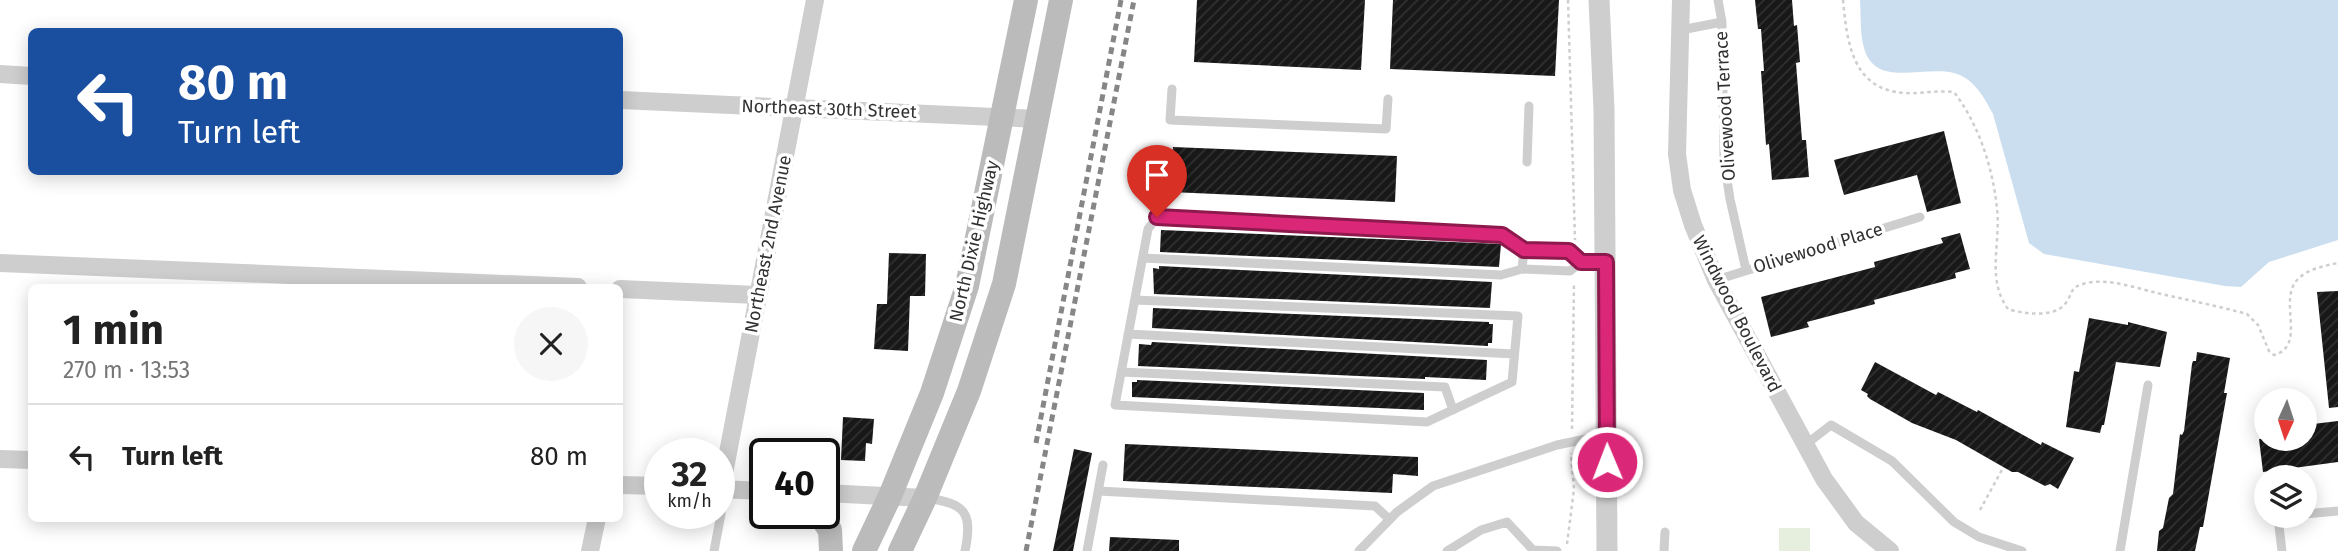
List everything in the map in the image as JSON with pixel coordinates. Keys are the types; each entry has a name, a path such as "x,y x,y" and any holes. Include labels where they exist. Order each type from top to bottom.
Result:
{"main road":[{"name":"North Dixie Highway","path":"864,551 890,496 932,393 967,286 1026,0"},
{"name":"North Dixie Highway","path":"900,551 969,391 1004,284 1061,0"},
{"path":"829,529 831,551"}],"street":[{"name":"Northeast 2nd Avenue","path":"730,438 815,0"},
{"path":"1599,0 1604,109 1607,551"},
{"name":"Windwood Boulevard","path":"1681,0 1678,154 1687,208 1716,279 1824,478 1856,523 1890,551"},
{"path":"0,74 28,76"},
{"name":"Northeast 30th Street","path":"623,100 1038,119"},
{"path":"0,263 506,284"},
{"path":"623,289 757,295"},
{"path":"0,459 28,460"},
{"path":"623,485 644,486"},
{"path":"840,494 925,498"},
{"path":"590,551 596,522"}],"lane":[{"path":"1718,0 1722,22"},
{"name":"Olivewood Terrace","path":"1681,30 1722,22 1724,160 1746,270"},
{"path":"1172,89 1170,120 1386,129 1388,99"},
{"path":"1527,162 1529,106"},
{"path":"1135,300 1518,316 1512,382 1427,422 1115,405 1148,229 1157,217 1502,235 1524,250 1569,251 1581,262"},
{"name":"Olivewood Place","path":"1716,279 1920,217"},
{"path":"1522,269 1524,250"},
{"path":"1143,258 1501,275 1522,269 1570,271 1581,262 1606,262"},
{"path":"1128,334 1514,354"},
{"path":"1121,372 1445,387 1453,410"},
{"path":"2120,551 2148,385"},
{"path":"1805,445 1831,425 1892,461 1954,522 1979,537 2022,551"},
{"path":"1359,551 1389,519 1413,498 1433,486 1557,445 1607,435"},
{"path":"1087,551 1103,465"},
{"path":"1099,491 1375,506 1389,519"},
{"path":"925,498 947,501 963,510 968,522 965,551"},
{"path":"2317,513 2338,510"},
{"path":"1447,551 1481,530 1507,522 1533,550 1557,551"},
{"path":"2279,528 2282,551"},
{"path":"714,551 718,529"},
{"path":"1664,551 1665,533"}],"path":[{"path":"1843,0 1853,55 1867,80 1888,90 1954,92 1971,118 1992,176 1998,232 1996,289 2008,309 2030,315 2057,309 2065,305 2074,288 2090,282 2100,282 2247,314 2258,325 2271,354 2277,354 2289,344 2289,298 2295,282 2313,270 2338,263"},
{"path":"1980,510 2003,468"}],"green space":[{"path":"1779,528 1810,528 1810,551 1779,551"}],"water":[{"path":"1860,0 2338,0 2338,240 2269,262 2241,287 2044,254 2029,243 1993,114 1982,95 1967,79 1954,73 1908,73 1880,69 1869,60 1863,44"}],"building":[{"path":"1197,0 1365,0 1361,70 1194,62"},
{"path":"1393,0 1559,0 1555,76 1390,69"},
{"path":"1755,0 1792,0 1800,62 1796,63 1802,140 1806,140 1809,177 1772,180 1769,144 1766,145 1761,29 1758,29"},
{"path":"1944,131 1961,203 1927,212 1917,175 1844,195 1834,160"},
{"path":"1173,147 1397,156 1395,202 1171,192"},
{"path":"1161,230 1501,244 1499,267 1160,252"},
{"path":"1960,233 1970,269 1955,273 1956,278 1874,300 1875,304 1807,322 1809,327 1771,337 1761,297 1875,267 1874,262 1943,243 1941,238"},
{"path":"889,253 926,254 925,296 910,296 908,351 874,349 877,304 887,304"},
{"path":"1159,266 1492,282 1490,308 1154,294 1153,268 1159,269"},
{"path":"2338,291 2338,407 2329,408 2317,292"},
{"path":"1153,308 1489,322 1493,324 1492,343 1488,343 1488,346 1152,328"},
{"path":"2089,318 2128,325 2128,322 2167,332 2160,367 2116,362 2104,425 2100,433 2066,427 2074,371 2079,372"},
{"path":"1152,342 1487,360 1486,380 1138,366 1139,344 1151,345"},
{"path":"2197,352 2230,358 2224,393 2227,393 2203,527 2200,527 2195,551 2157,551 2159,531 2163,528 2169,498 2173,494 2180,434 2184,431 2192,364 2196,361"},
{"path":"1875,362 1936,395 1938,392 1977,412 1978,410 2041,445 2042,442 2074,458 2058,489 2012,472 1956,440 1912,423 1870,399 1868,394 1861,390"},
{"path":"1137,380 1424,393 1424,410 1132,397 1132,382"},
{"path":"843,417 874,419 872,444 866,443 865,461 841,460"},
{"path":"2338,421 2338,462 2316,465 2262,465 2261,452 2317,452 2317,424"},
{"path":"1125,444 1418,457 1418,476 1393,474 1392,493 1123,481"},
{"path":"1074,449 1092,453 1073,551 1053,551"},
{"path":"1110,537 1179,540 1179,551 1109,551"}],"railway":[{"path":"1036,443 1121,0"},
{"path":"1026,551 1134,0"}],"route":[{"path":"1157,217 1502,235 1524,250 1569,251 1581,262 1606,262 1607,462"}]}
